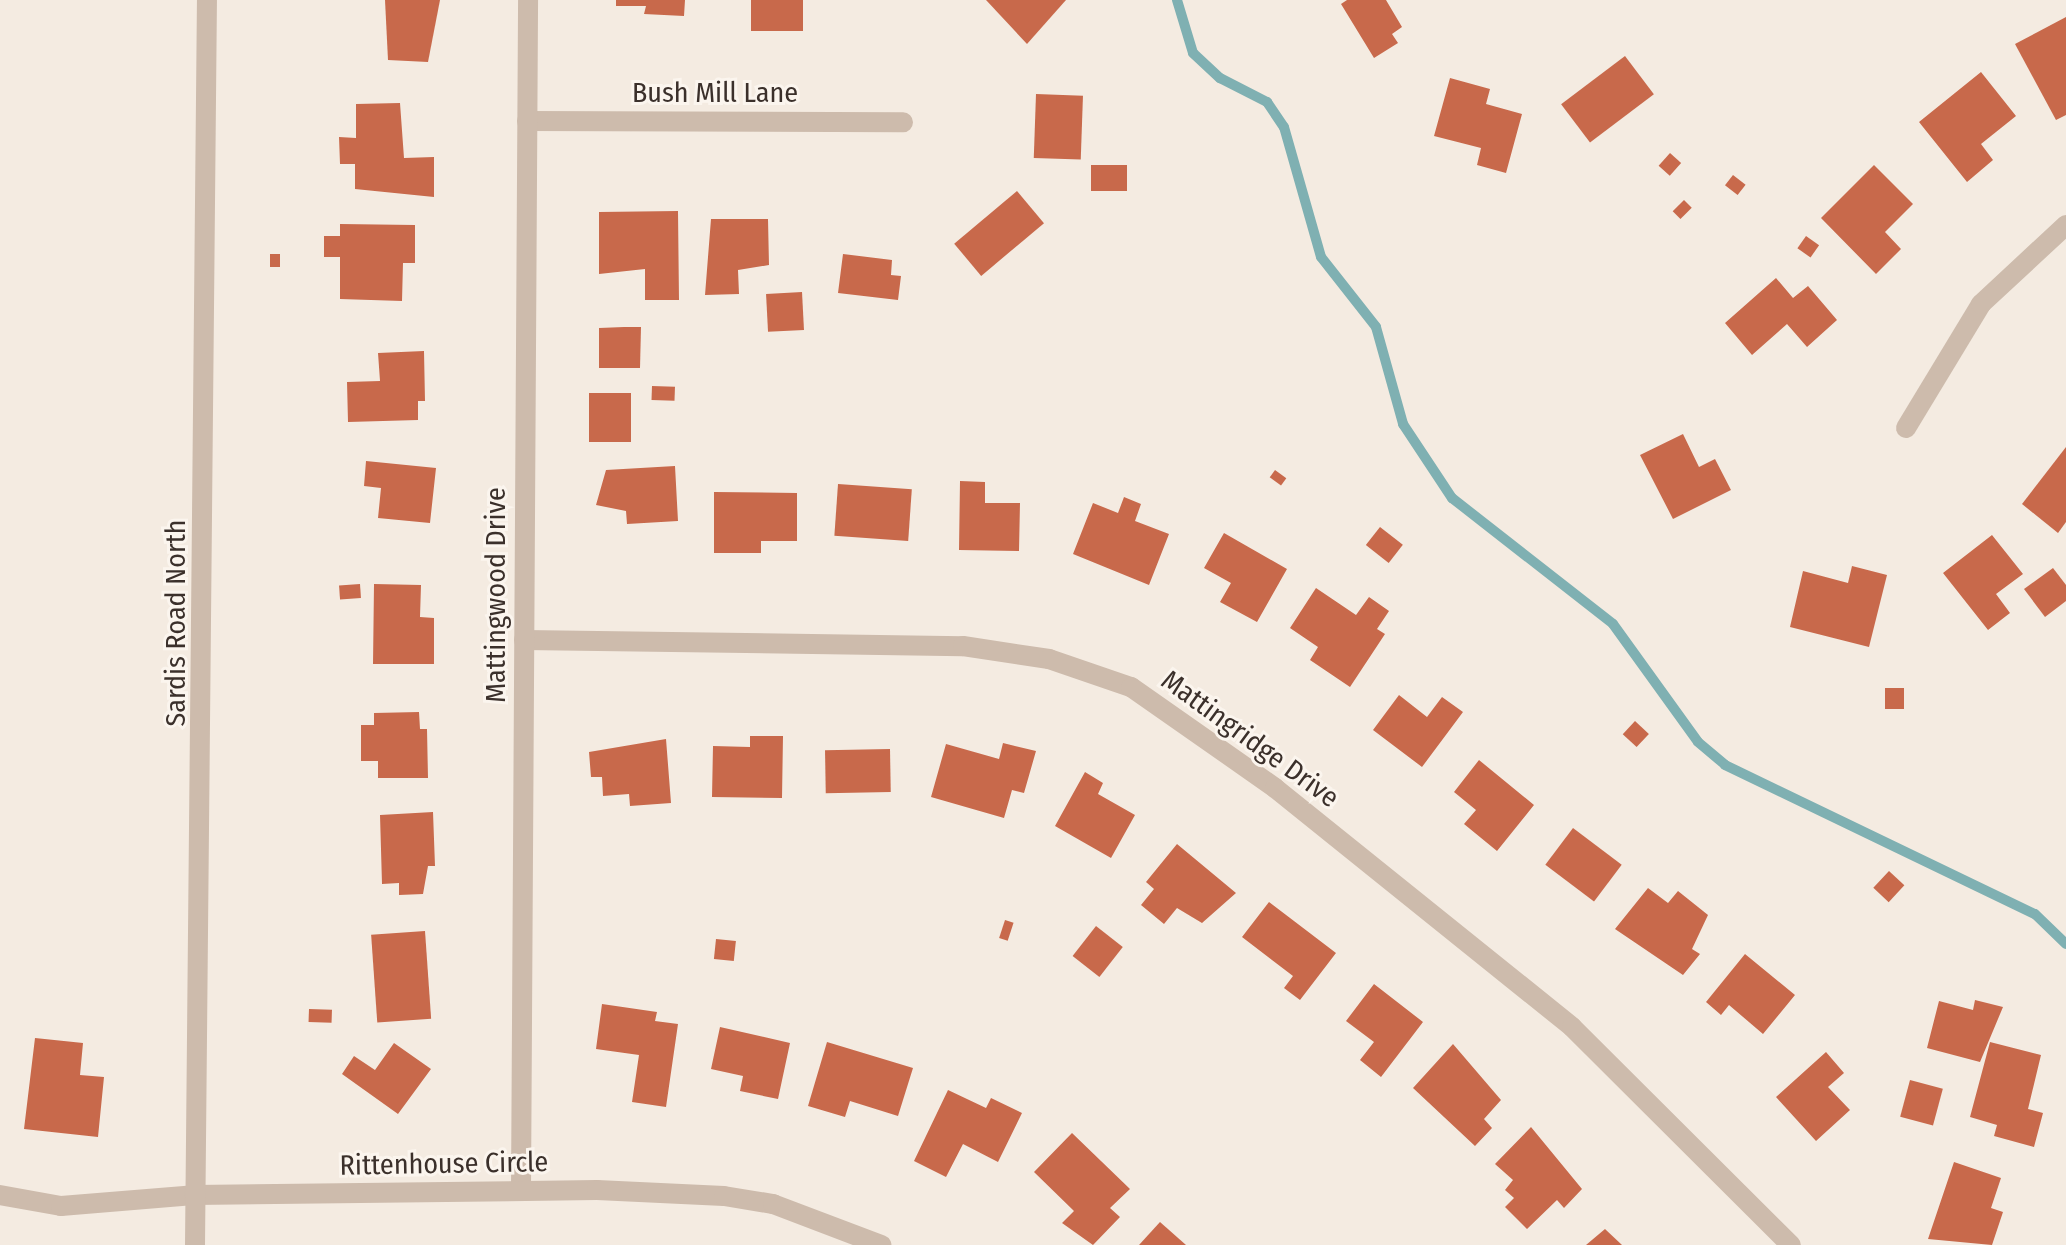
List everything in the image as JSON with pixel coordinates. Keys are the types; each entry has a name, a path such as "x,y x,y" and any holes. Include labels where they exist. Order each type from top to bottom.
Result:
{"street":[{"name":"Sardis Road North","path":"195,1245 207,0"},
{"name":"Mattingwood Drive","path":"521,1191 528,0"},
{"name":"Bush Mill Lane","path":"527,121 903,122"},
{"path":"1906,428 1981,304 2066,225"},
{"name":"Mattingridge Drive","path":"524,640 963,646 1049,659 1131,687 1254,772 1572,1027 1791,1245"},
{"name":"Rittenhouse Circle","path":"0,1195 74,1206 194,1195 521,1191 724,1196 773,1204 881,1245"}],"building":[{"path":"385,0 440,0 428,62 388,60"},
{"path":"616,0 685,0 684,16 644,14 646,6 616,6"},
{"path":"751,0 803,0 803,31 751,31"},
{"path":"986,0 1066,0 1027,44"},
{"path":"1347,0 1386,0 1402,27 1392,34 1398,43 1374,58 1341,4"},
{"path":"2066,17 2066,115 2056,120 2015,44"},
{"path":"1625,56 1654,94 1590,142 1561,104"},
{"path":"1981,72 2016,116 1981,144 1993,160 1967,182 1919,122"},
{"path":"1450,78 1490,89 1486,104 1522,114 1506,173 1477,165 1481,148 1434,136"},
{"path":"1036,94 1083,96 1081,160 1034,158"},
{"path":"400,103 404,158 434,157 434,197 355,189 355,164 340,164 339,137 356,138 356,104"},
{"path":"1670,153 1681,163 1670,176 1659,166"},
{"path":"1091,165 1127,165 1127,191 1091,191"},
{"path":"1874,165 1913,204 1885,232 1901,249 1876,274 1821,218"},
{"path":"1733,175 1746,185 1738,195 1725,185"},
{"path":"1017,191 1044,223 981,276 954,244"},
{"path":"1684,200 1692,208 1680,219 1673,211"},
{"path":"678,211 679,300 645,300 645,269 599,274 599,212"},
{"path":"711,219 768,219 769,265 738,270 739,294 705,295"},
{"path":"340,224 415,225 415,263 403,263 402,301 340,299 340,257 324,257 324,236 340,236"},
{"path":"1806,236 1819,245 1811,257 1797,248"},
{"path":"270,254 280,254 280,267 270,267"},
{"path":"843,254 892,260 891,275 901,276 898,300 838,293"},
{"path":"1776,278 1793,298 1808,286 1837,320 1807,347 1787,324 1752,355 1725,323"},
{"path":"802,292 804,330 768,332 766,294"},
{"path":"641,327 640,368 599,368 599,328"},
{"path":"424,351 425,401 418,401 418,420 348,422 347,382 380,381 378,353"},
{"path":"652,386 675,387 674,401 652,400"},
{"path":"589,393 631,393 631,442 589,442"},
{"path":"1683,434 1699,467 1715,459 1731,490 1673,519 1640,455"},
{"path":"2066,447 2066,522 2058,533 2022,504"},
{"path":"366,461 436,468 430,523 378,518 381,488 364,486"},
{"path":"675,466 678,521 627,524 626,511 596,505 606,470"},
{"path":"1275,470 1286,478 1281,486 1270,477"},
{"path":"960,481 985,482 985,503 1020,503 1019,551 959,550"},
{"path":"838,484 912,489 908,541 834,536"},
{"path":"714,492 797,493 797,541 761,541 761,553 714,553"},
{"path":"1124,497 1141,504 1135,521 1169,534 1149,585 1073,554 1093,503 1118,513"},
{"path":"1380,527 1403,545 1389,563 1366,545"},
{"path":"1224,533 1287,569 1257,622 1220,602 1231,583 1204,568"},
{"path":"1992,535 2023,574 1996,594 2010,613 1988,630 1943,573"},
{"path":"1852,566 1887,575 1869,647 1790,627 1803,571 1848,583"},
{"path":"2053,568 2066,585 2066,601 2045,617 2024,589"},
{"path":"360,584 361,598 340,599 339,585"},
{"path":"374,584 421,585 420,617 434,618 434,664 373,664"},
{"path":"1316,588 1356,615 1369,597 1389,611 1377,629 1385,634 1350,687 1310,660 1318,647 1290,628"},
{"path":"1885,688 1904,688 1904,709 1885,709"},
{"path":"1399,695 1427,717 1442,697 1463,712 1422,767 1373,730"},
{"path":"419,712 420,729 427,729 428,778 378,778 378,761 361,761 361,725 374,725 374,713"},
{"path":"1635,721 1649,734 1637,747 1623,734"},
{"path":"750,736 783,736 782,798 712,797 713,746 750,747"},
{"path":"666,739 671,803 630,806 629,794 603,796 602,777 591,777 589,752"},
{"path":"1003,743 1036,751 1024,793 1012,790 1004,818 931,797 946,744 999,759"},
{"path":"890,749 891,792 826,793 825,750"},
{"path":"1479,760 1534,805 1497,851 1464,824 1476,810 1454,792"},
{"path":"1085,772 1103,783 1098,794 1135,815 1111,858 1055,826"},
{"path":"433,812 435,866 428,866 423,894 399,895 399,883 382,884 380,815"},
{"path":"1573,828 1622,865 1594,901 1545,865"},
{"path":"1177,844 1236,893 1202,923 1177,908 1164,924 1141,905 1154,889 1146,882"},
{"path":"1889,871 1904,885 1889,902 1873,888"},
{"path":"1648,888 1668,903 1678,891 1708,915 1692,949 1700,954 1683,975 1615,929"},
{"path":"1269,902 1336,953 1300,1000 1284,988 1293,976 1242,937"},
{"path":"1005,920 1014,923 1008,941 999,938"},
{"path":"1096,926 1123,947 1099,977 1073,956"},
{"path":"425,931 431,1019 377,1023 371,935"},
{"path":"716,939 736,941 734,961 714,959"},
{"path":"1745,954 1795,995 1763,1034 1729,1005 1721,1015 1706,1002"},
{"path":"1374,984 1423,1022 1381,1077 1360,1060 1374,1042 1346,1021"},
{"path":"1975,1000 2003,1007 1980,1062 1927,1048 1939,1001 1973,1010"},
{"path":"602,1004 657,1012 655,1021 678,1024 666,1107 632,1102 639,1055 596,1049"},
{"path":"309,1009 332,1010 332,1023 309,1022"},
{"path":"720,1027 790,1043 778,1099 740,1091 743,1076 711,1069"},
{"path":"35,1038 83,1043 80,1075 104,1077 98,1137 24,1129"},
{"path":"827,1042 913,1068 898,1116 850,1101 845,1117 808,1106"},
{"path":"1990,1042 2041,1055 2028,1109 2043,1113 2034,1147 1994,1136 1997,1125 1970,1117"},
{"path":"394,1043 431,1069 398,1114 342,1074 354,1056 375,1070"},
{"path":"1453,1044 1501,1100 1484,1119 1492,1128 1475,1146 1413,1088"},
{"path":"1826,1052 1844,1073 1828,1087 1850,1110 1816,1141 1776,1097"},
{"path":"1910,1080 1943,1089 1933,1126 1900,1117"},
{"path":"948,1090 986,1108 991,1098 1022,1113 998,1162 963,1144 946,1177 914,1161"},
{"path":"1531,1127 1582,1189 1564,1208 1557,1200 1527,1229 1505,1207 1514,1198 1505,1190 1513,1180 1495,1164"},
{"path":"1072,1133 1130,1189 1110,1208 1120,1217 1093,1245 1062,1223 1074,1211 1034,1172"},
{"path":"1954,1162 2001,1178 1991,1208 2003,1212 1992,1245 1928,1239"},
{"path":"1160,1222 1186,1245 1139,1245"},
{"path":"1605,1229 1622,1245 1586,1245"}],"waterway":[{"path":"1177,0 1193,53 1220,78 1267,102 1284,127 1321,257 1376,327 1403,424 1452,498 1613,624 1698,742 1725,765 2035,914 2066,944"}]}
